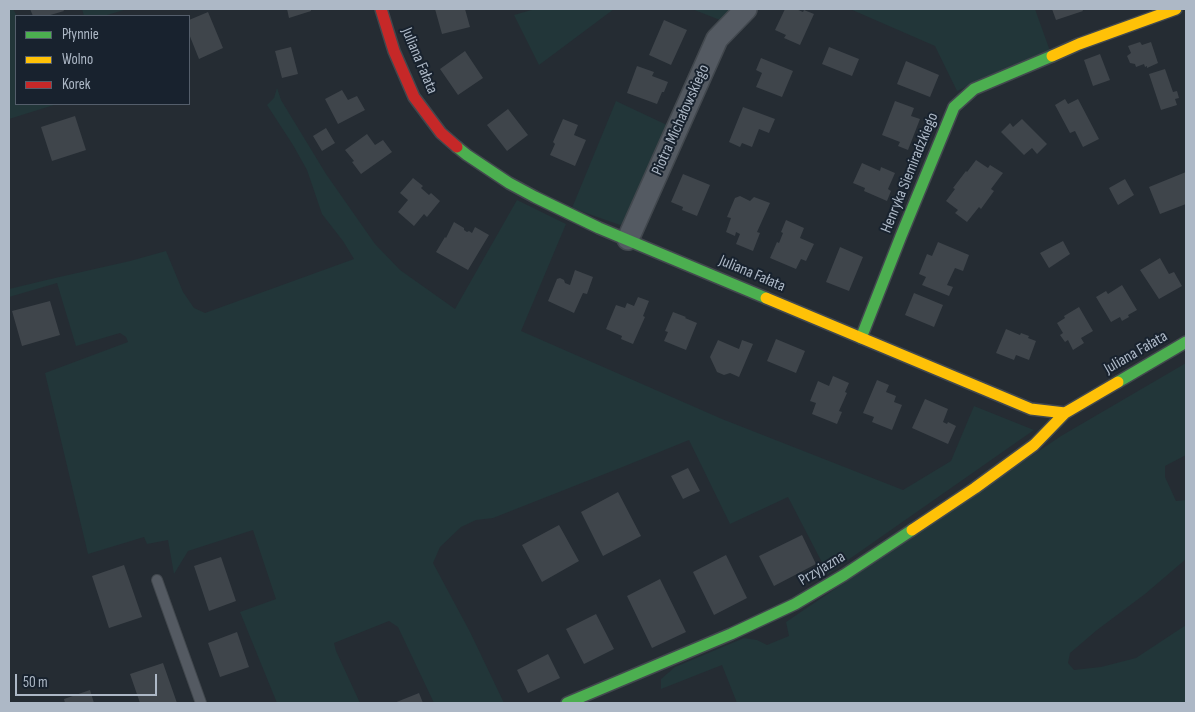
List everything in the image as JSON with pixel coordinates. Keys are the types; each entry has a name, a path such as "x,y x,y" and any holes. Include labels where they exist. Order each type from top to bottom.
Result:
{"street":[{"name":"Juliana Fałata","path":"381,9 394,51 414,97 441,134 467,155 509,183 569,214 1031,409 1065,413 1186,342"},
{"name":"Piotra Michałowskiego","path":"628,239 717,39 746,9"},
{"name":"Henryka Siemiradzkiego","path":"861,338 954,107 974,89 1079,44 1176,9"},
{"name":"Przyjazna","path":"567,703 731,634 794,604 844,575 975,488 1034,445 1065,413"}],"lane":[{"path":"157,580 201,703"}],"green space":[{"path":"9,9 13,9 16,15 15,105 54,105 9,119"},
{"path":"82,9 127,9 107,15 84,15"},
{"path":"535,9 614,9 539,65 514,15"},
{"path":"692,9 738,9 725,22"},
{"path":"850,9 1035,9 1050,51 957,91 935,46"},
{"path":"277,88 281,100 326,174 375,244 400,270 455,309 517,200 566,224 521,331 722,419 903,490 951,461 974,406 1034,430 828,574 788,497 730,524 689,440 493,518 476,520 461,527 440,547 433,563 470,632 504,703 434,703 398,627 389,621 334,643 360,703 277,703 240,612 276,599 253,530 188,551 174,574 168,540 147,544 144,537 88,554 45,373 128,342 126,337 120,333 76,346 57,283 9,297 9,289 166,251 183,292 194,308 205,313 354,259 322,214 307,170 267,105 274,98"},
{"path":"616,101 669,126 626,221 620,225 572,208"},
{"path":"1186,363 1186,455 1165,466 1165,477 1176,501 1186,500 1186,559 1070,653 1068,663 1074,670 1101,667 1136,658 1186,625 1186,703 737,703 722,665 661,689 661,679 675,667 744,638 757,640 767,645 789,636 786,622 1061,436"}],"building":[{"path":"30,9 63,9 64,11 50,15 33,15"},
{"path":"287,9 311,9 311,11 289,18"},
{"path":"435,9 465,9 470,27 442,34"},
{"path":"785,9 796,9 803,12 804,10 814,14 800,45 784,38 786,35 775,30"},
{"path":"1052,9 1082,9 1083,11 1056,20"},
{"path":"208,12 223,48 199,59 190,36 190,20"},
{"path":"664,20 687,30 671,65 649,55"},
{"path":"1140,42 1142,45 1151,42 1158,63 1147,68 1144,64 1136,67 1135,64 1130,63 1127,56 1131,53 1128,46"},
{"path":"291,47 298,74 282,78 275,51"},
{"path":"829,47 859,59 852,76 822,64"},
{"path":"465,51 483,78 458,95 440,69"},
{"path":"1100,54 1110,80 1093,86 1084,60"},
{"path":"761,58 793,71 782,97 756,87 762,73 756,70"},
{"path":"906,61 939,75 930,97 897,84"},
{"path":"637,66 654,72 652,76 668,82 657,104 627,93"},
{"path":"1165,69 1173,92 1177,91 1179,98 1175,99 1177,105 1161,110 1149,74"},
{"path":"342,90 348,100 357,96 365,110 338,124 325,99"},
{"path":"1065,99 1068,104 1078,99 1099,139 1083,147 1075,131 1070,133 1055,105"},
{"path":"895,101 914,108 911,116 920,119 908,150 898,146 900,142 882,135"},
{"path":"743,107 775,119 769,133 759,129 752,147 742,143 740,147 729,142"},
{"path":"508,109 528,135 507,151 487,125"},
{"path":"75,116 86,150 52,161 41,127"},
{"path":"563,119 578,125 574,135 586,140 575,166 550,155 555,144 553,142"},
{"path":"1022,119 1047,144 1037,154 1032,148 1024,155 1001,132 1010,123 1013,127"},
{"path":"326,128 335,143 322,151 313,136"},
{"path":"367,134 375,145 383,140 392,152 361,174 345,150"},
{"path":"976,160 988,168 990,165 1003,173 991,189 994,191 981,209 979,207 967,222 955,213 958,210 946,201 955,189 953,188"},
{"path":"862,163 880,171 881,167 895,173 888,189 891,191 887,201 864,191 865,188 853,183"},
{"path":"1186,172 1186,204 1160,214 1149,187"},
{"path":"683,174 710,185 697,216 682,210 683,207 671,202"},
{"path":"413,178 423,186 421,188 429,195 431,193 440,201 427,217 424,214 414,226 398,212 408,200 400,193"},
{"path":"1125,179 1134,195 1118,205 1109,188"},
{"path":"740,196 750,201 754,197 770,203 757,232 760,233 753,251 736,244 740,234 736,232 735,236 726,232 731,218 727,217 735,198"},
{"path":"786,220 804,228 800,238 814,244 806,261 801,259 796,269 770,258 777,242 779,243"},
{"path":"454,222 467,232 472,233 475,227 489,235 468,270 436,252"},
{"path":"1063,241 1070,254 1049,268 1040,253"},
{"path":"938,242 969,255 963,271 955,268 947,285 953,287 949,296 922,285 926,277 919,274 927,254 932,256"},
{"path":"840,247 863,257 849,291 826,282"},
{"path":"1160,258 1169,274 1174,272 1182,286 1159,299 1140,270"},
{"path":"575,270 593,277 587,294 583,293 574,313 548,301 557,279 560,278 570,285"},
{"path":"1122,285 1137,310 1122,321 1120,317 1111,322 1096,297 1106,291 1108,294"},
{"path":"914,293 943,305 934,327 905,315"},
{"path":"638,297 649,301 643,316 645,317 633,344 621,339 622,336 606,329 616,305 625,308 627,303 634,306"},
{"path":"50,301 60,335 22,346 12,311"},
{"path":"1079,307 1093,331 1081,338 1084,343 1073,350 1068,340 1065,342 1060,335 1063,333 1057,323 1065,318 1064,316"},
{"path":"673,312 697,323 686,350 664,341 668,332 665,331"},
{"path":"1006,329 1020,335 1021,333 1029,336 1028,338 1036,341 1029,360 1016,355 1014,360 996,353"},
{"path":"776,339 805,351 796,373 767,361"},
{"path":"718,340 739,349 742,340 753,344 739,377 730,373 724,375 717,372 710,357"},
{"path":"833,376 849,383 839,411 842,412 837,424 812,414 816,403 810,401 818,381 829,386"},
{"path":"877,380 889,385 886,392 896,396 894,402 902,405 892,430 872,422 874,417 863,413"},
{"path":"925,399 948,409 943,422 956,426 948,444 912,428"},
{"path":"688,468 700,491 683,499 671,476"},
{"path":"618,492 641,536 603,556 581,512"},
{"path":"559,525 579,561 542,582 522,545"},
{"path":"802,535 816,564 774,586 759,556"},
{"path":"726,555 747,598 714,615 693,572"},
{"path":"221,557 236,601 209,611 194,566"},
{"path":"124,565 142,617 109,628 92,576"},
{"path":"660,579 686,632 652,648 627,596"},
{"path":"596,614 614,649 584,664 566,629"},
{"path":"237,632 249,667 220,677 208,643"},
{"path":"548,654 560,678 528,693 517,670"},
{"path":"163,663 177,703 140,703 130,674"},
{"path":"90,690 94,703 65,703 64,699"},
{"path":"419,693 423,703 394,703"}],"traffic: fast":[{"path":"861,338 954,107 974,89 1052,56"},
{"path":"457,147 509,183 535,197 599,228 766,298"},
{"path":"1118,382 1186,342"},
{"path":"567,703 731,634 795,604 844,575 912,530"}],"traffic: slow":[{"path":"1052,56 1079,44 1176,9"},
{"path":"766,298 1031,409 1065,413"},
{"path":"912,530 975,488 1034,445 1065,413 1118,382"}],"traffic: jam":[{"path":"381,9 394,51 414,97 441,133 457,147"}]}
